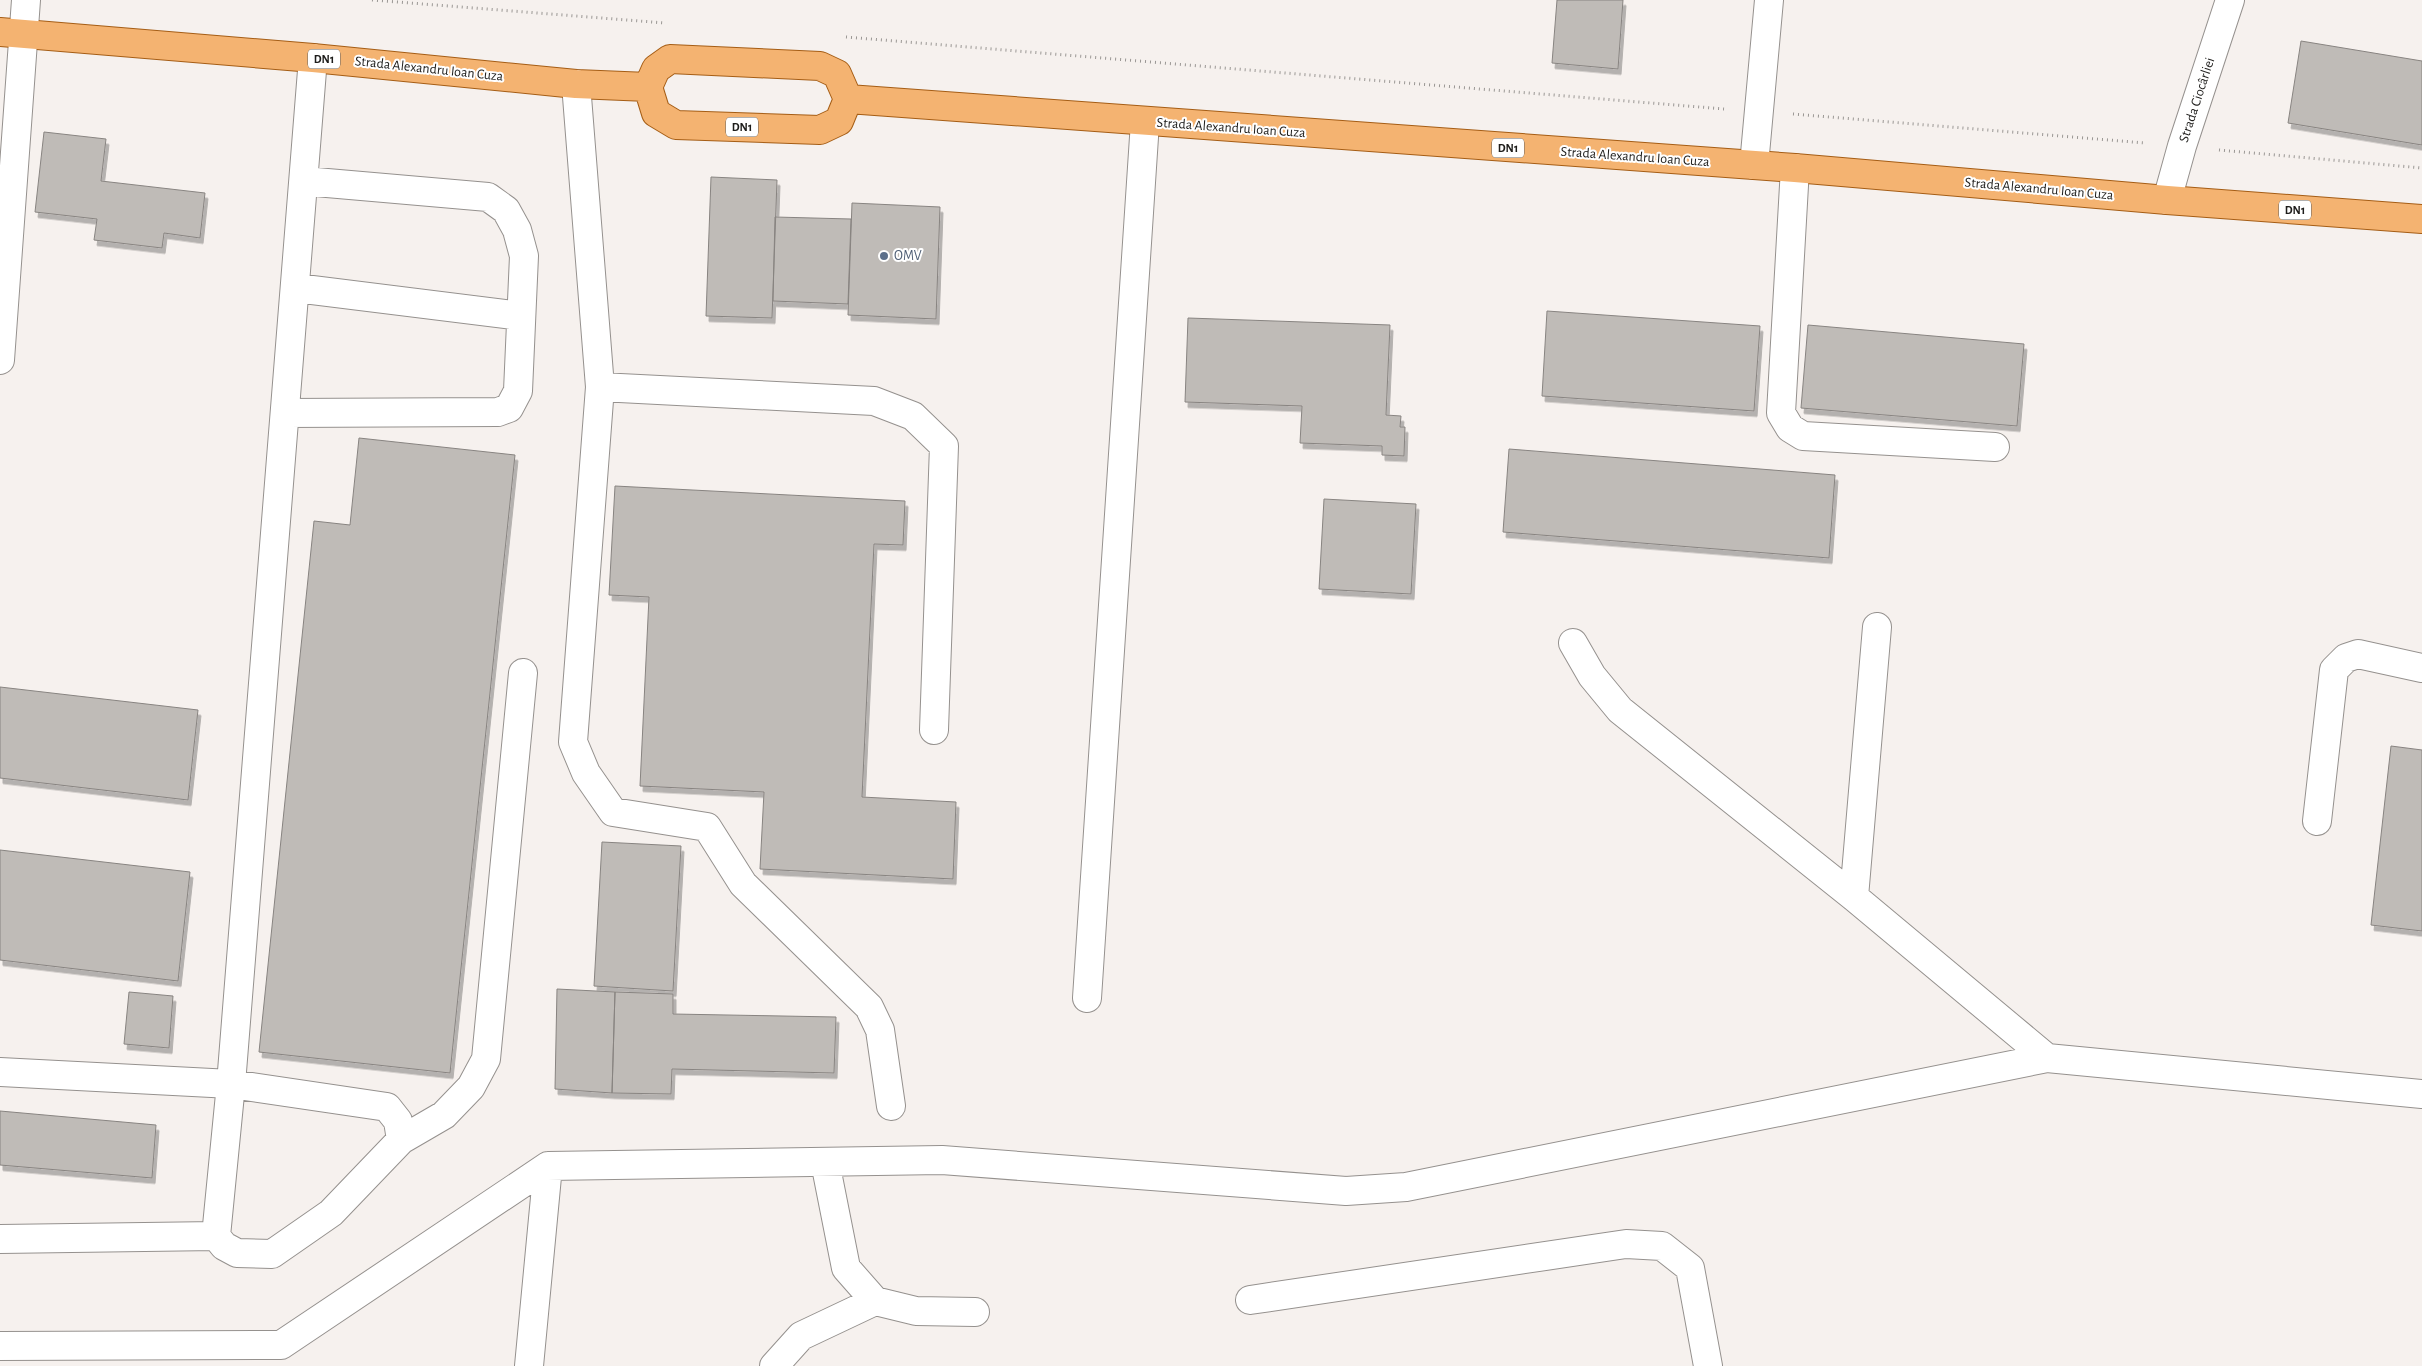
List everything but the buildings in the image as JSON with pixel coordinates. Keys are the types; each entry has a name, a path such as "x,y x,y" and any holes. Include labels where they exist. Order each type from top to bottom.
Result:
{"main road":[{"name":"Strada Alexandru Ioan Cuza","path":"12,33 314,58 576,84 648,88"},
{"path":"648,88 656,69 670,59 820,66 837,74 848,99"},
{"name":"DN1","path":"648,88 656,114 676,125 820,130 839,121 848,99"},
{"name":"Strada Alexandru Ioan Cuza","path":"848,99 1795,168 2167,200 2422,219"}],"street":[{"path":"0,360 12,33 26,0"},
{"path":"1754,166 1769,0"},
{"name":"Strada Ciocârliei","path":"2167,200 2182,146 2230,0"},
{"path":"314,58 231,1084 216,1236 224,1246 237,1253 272,1254 331,1213 401,1140 444,1115 471,1087 486,1059 524,673"},
{"path":"576,84 600,388 573,742 586,773 613,812 707,827 744,884 869,1007 880,1030 891,1106"},
{"path":"1087,998 1145,122"},
{"path":"1795,168 1781,413 1790,428 1803,436 1995,447"},
{"path":"286,413 498,412 509,408 518,390 524,256 518,230 506,210 488,197 304,181"},
{"path":"296,288 521,316"},
{"path":"600,388 874,401 913,416 944,446 934,730"},
{"path":"1854,897 1877,627"},
{"path":"1573,643 1592,676 1620,710 1854,897 2047,1058"},
{"path":"2317,821 2334,670 2346,658 2358,654 2422,668"},
{"path":"0,1346 282,1346 548,1166 942,1160 1346,1191 1406,1188 2047,1058 2422,1094"},
{"path":"0,1072 231,1084 387,1107 398,1121 401,1140"},
{"path":"825,1162 846,1268 875,1301 916,1311 975,1312"},
{"path":"524,1365 548,1166"},
{"path":"0,1239 216,1236"},
{"path":"1250,1300 1626,1244 1662,1246 1690,1268 1708,1366"},
{"path":"774,1366 801,1336 875,1301"}],"path":[{"path":"372,0 671,23"},
{"path":"839,37 2182,146 2422,168"}],"place":[{"name":"OMV","path":"884,256"}]}
